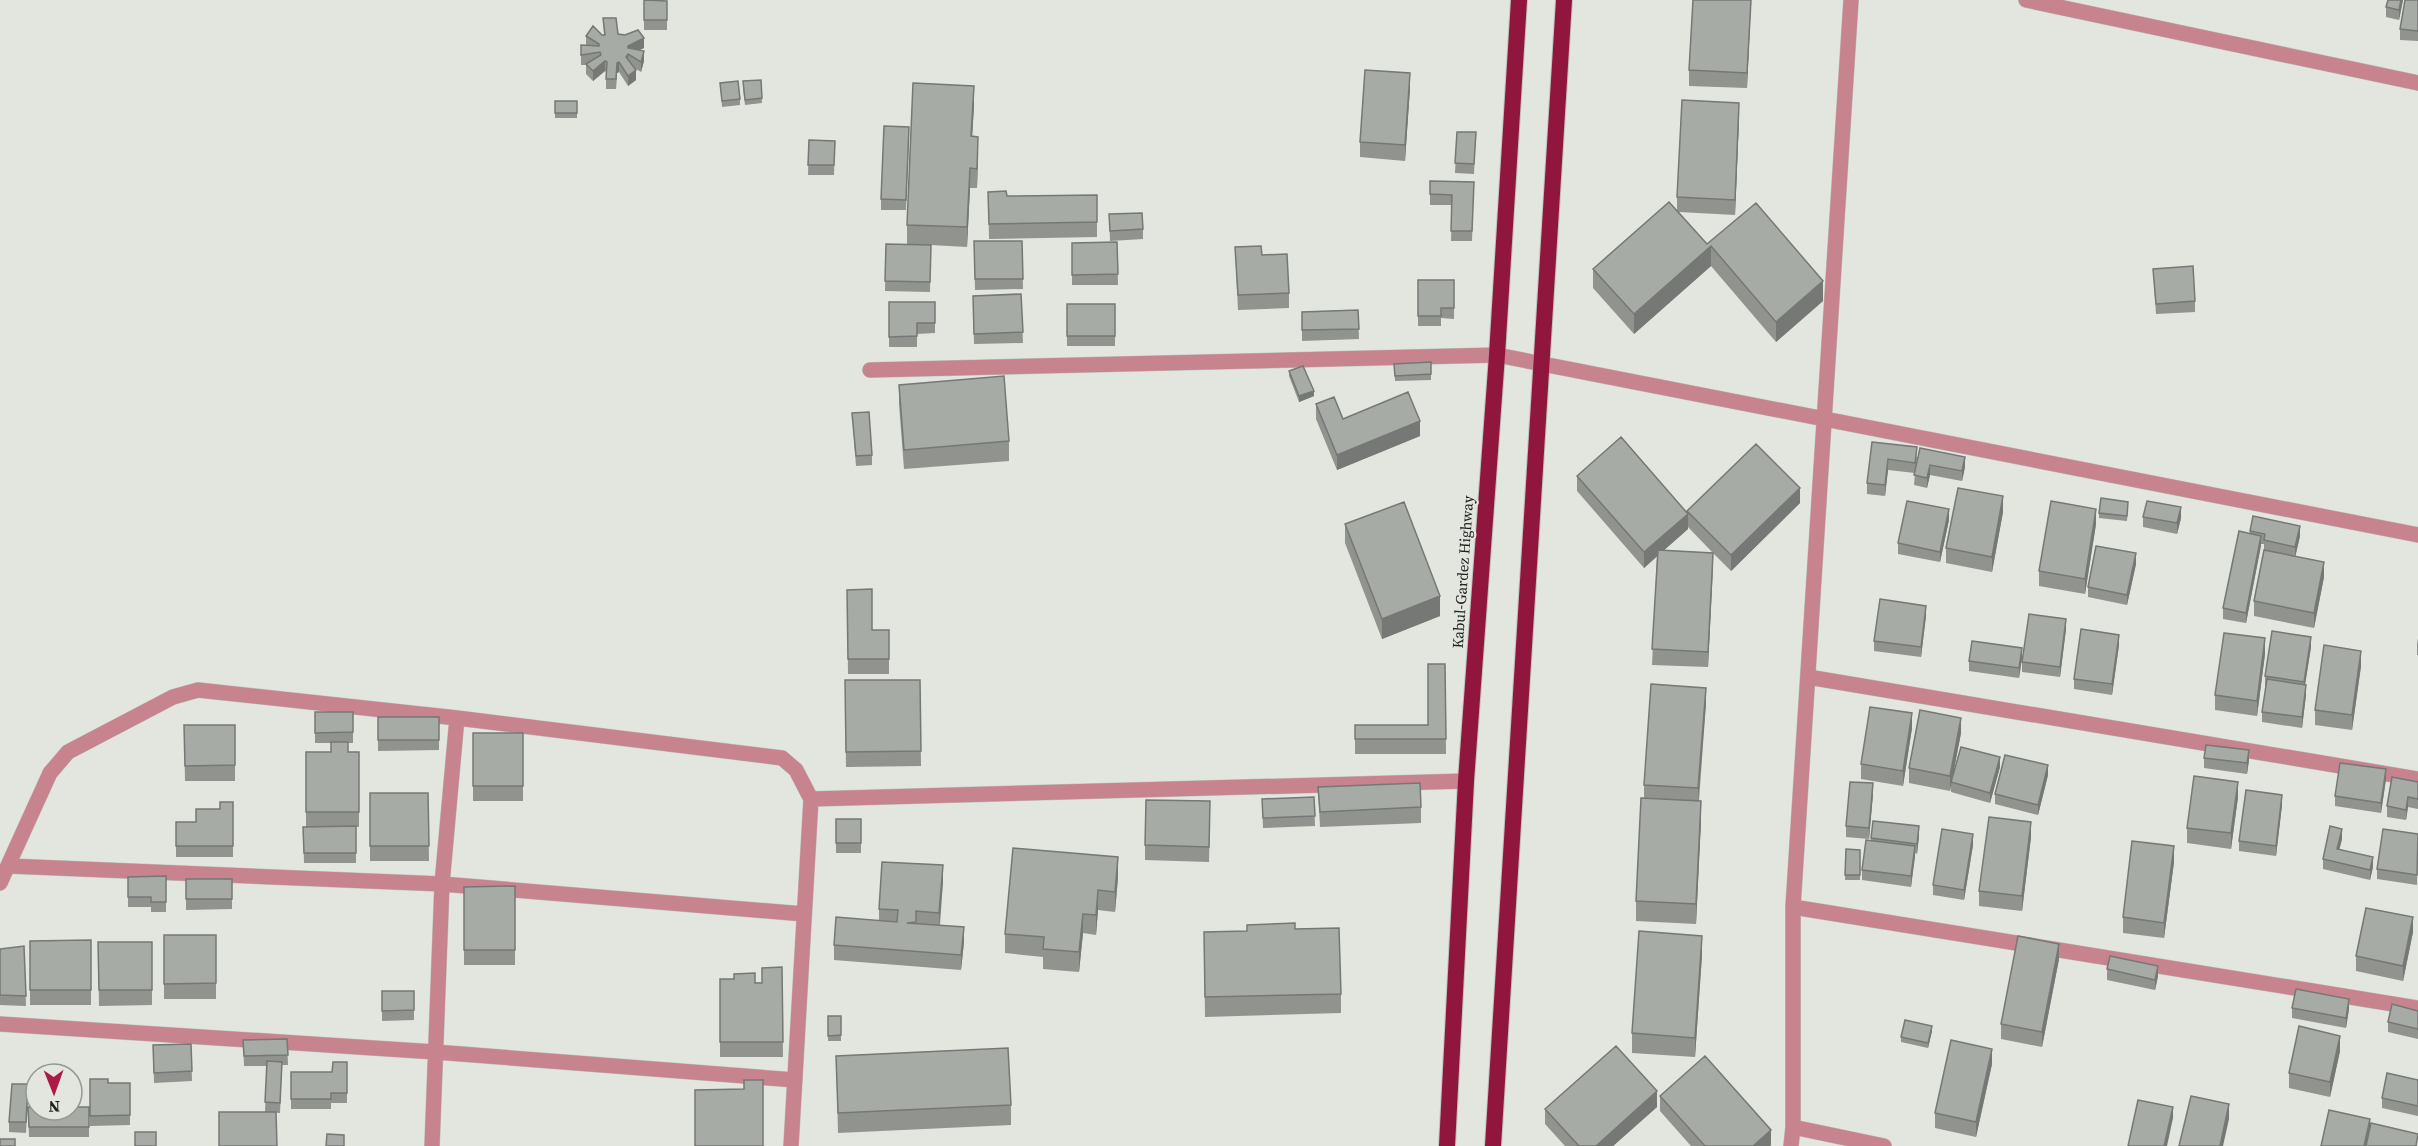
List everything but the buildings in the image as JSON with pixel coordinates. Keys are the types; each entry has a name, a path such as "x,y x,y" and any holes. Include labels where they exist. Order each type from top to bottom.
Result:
{"highway":[{"name":"Kabul-Gardez Highway","path":"1447,1146 1466,781 1497,355 1519,0"},
{"path":"1493,1146 1564,0"}],"street":[{"path":"1791,1146 1793,1127 1793,907 1851,0"},
{"path":"2026,0 2418,83"},
{"path":"870,370 1497,355 2418,535"},
{"path":"1808,677 2418,779"},
{"path":"0,883 50,773 68,753 184,693 198,690 457,718 782,758 799,776 811,799 791,1146"},
{"path":"432,1146 442,884 457,718"},
{"path":"811,799 1466,781"},
{"path":"9,866 442,884 804,914"},
{"path":"1793,907 2418,1008"},
{"path":"0,1024 435,1052 795,1080"},
{"path":"1793,1127 1884,1146"}]}
